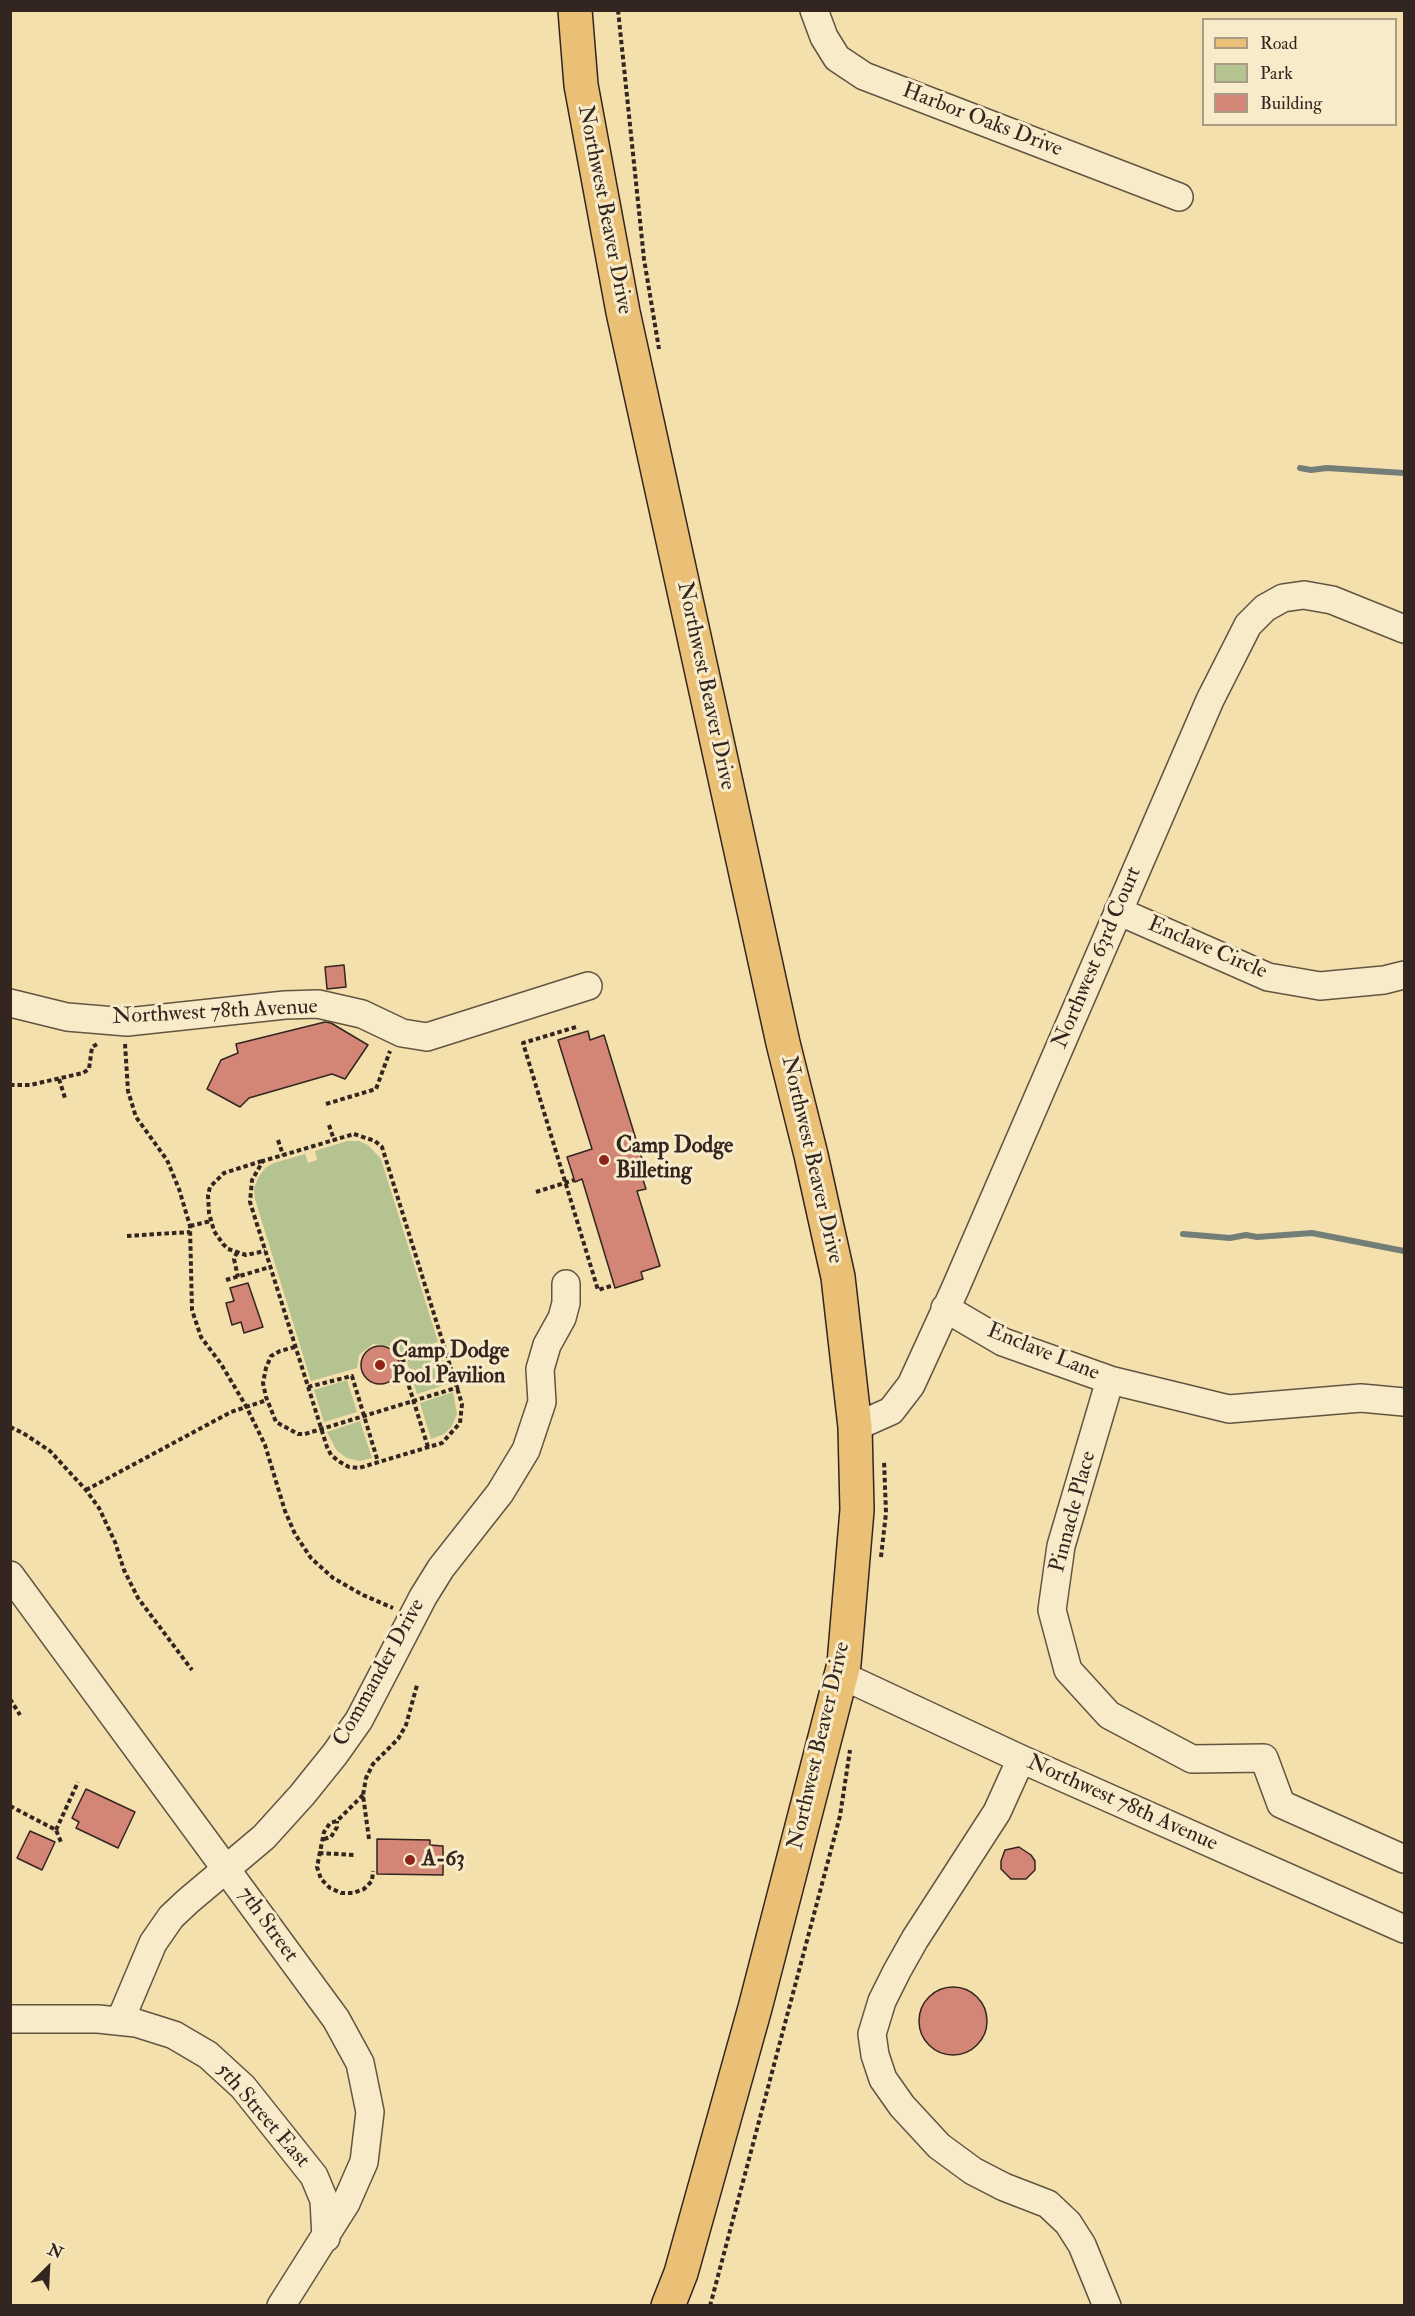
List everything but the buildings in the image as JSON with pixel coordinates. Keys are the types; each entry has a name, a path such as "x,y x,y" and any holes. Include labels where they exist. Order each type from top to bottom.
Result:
{"main road":[{"name":"Northwest Beaver Drive","path":"575,10 581,85 623,312 783,1043 838,1277 855,1427 857,1510 852,1587 841,1675 748,2031 681,2273 668,2306"}],"street":[{"name":"Harbor Oaks Drive","path":"814,10 824,37 837,58 864,76 1179,197"},
{"name":"Northwest 63rd Court","path":"855,1427 891,1411 911,1385 1210,700 1248,625 1265,608 1283,598 1304,595 1332,600 1404,628"},
{"name":"Enclave Circle","path":"1118,911 1268,977 1320,986 1404,975"},
{"name":"Northwest 78th Avenue","path":"10,1003 67,1017 127,1022 285,1005 318,1004 362,1014 398,1031 427,1037 588,986"},
{"name":"Commander Drive","path":"120,2021 153,1943 171,1917 264,1837 335,1754 359,1720 441,1568 500,1493 526,1450 542,1402 540,1369 548,1345 562,1318 566,1303 566,1284"},
{"name":"Enclave Lane","path":"945,1308 1003,1342 1110,1380 1229,1409 1361,1398 1404,1402"},
{"name":"Pinnacle Place","path":"1110,1380 1061,1546 1052,1610 1068,1671 1110,1715 1192,1759 1264,1758 1281,1804 1404,1859"},
{"name":"7th Street","path":"10,1575 336,2019 360,2063 370,2112 364,2162 326,2238 281,2306"},
{"name":"Northwest 78th Avenue","path":"841,1675 1021,1759 1404,1929"},
{"path":"1021,1759 997,1812 915,1939 882,2001 872,2034 875,2055 883,2079 902,2106 939,2146 973,2171 1004,2187 1048,2204 1068,2223 1082,2245 1107,2306"},
{"name":"5th Street East","path":"10,2019 98,2019 136,2023 174,2035 208,2055 243,2087 314,2176 324,2200 326,2238"}],"path":[{"path":"618,10 644,259 656,324 659,357"},
{"path":"576,1027 523,1043 598,1290 614,1285"},
{"path":"327,1104 376,1089 398,1031"},
{"path":"118,1041 125,1040 128,1091 136,1117 167,1160 179,1188 190,1226 192,1310 201,1337 221,1364 246,1406 265,1445 285,1511 295,1534 311,1558 333,1578 363,1595 414,1615"},
{"path":"10,1085 30,1085 83,1073 89,1069 92,1047 96,1043 104,1042"},
{"path":"59,1079 65,1098"},
{"path":"329,1125 334,1140"},
{"path":"263,1161 252,1180 250,1202 331,1455 349,1467 358,1468 428,1448 448,1439 460,1423 462,1404 459,1388 382,1147 375,1141 354,1134 230,1170 218,1179 210,1187 208,1195 214,1231 228,1249 246,1255 265,1251"},
{"path":"278,1140 283,1155"},
{"path":"536,1192 574,1180"},
{"path":"190,1226 211,1221"},
{"path":"127,1236 190,1232"},
{"path":"237,1252 234,1259 238,1277"},
{"path":"226,1280 270,1267"},
{"path":"295,1347 271,1356 263,1383 276,1422 298,1434 459,1388"},
{"path":"428,1448 401,1361 446,1347"},
{"path":"308,1387 352,1376 378,1462"},
{"path":"86,1490 246,1406 267,1400"},
{"path":"10,1427 23,1432 50,1451 76,1476 99,1508 138,1598 192,1670"},
{"path":"369,1839 363,1795 366,1778 373,1764 398,1739 406,1725 417,1685"},
{"path":"10,1699 20,1715"},
{"path":"56,1830 78,1782"},
{"path":"363,1795 337,1821 330,1823 324,1832 317,1866 321,1879 330,1888 341,1893 353,1893 364,1889 372,1881 373,1871"},
{"path":"10,1806 56,1830 62,1842"},
{"path":"319,1853 355,1855"}],"green space":[{"path":"347,1141 359,1141 368,1145 381,1159 438,1342 398,1354 390,1346 373,1344 359,1355 357,1368 311,1381 255,1199 254,1188 266,1167 305,1154 308,1163 317,1160 315,1151"},
{"path":"440,1351 451,1383 417,1394 407,1362"},
{"path":"347,1380 357,1412 324,1422 314,1390"},
{"path":"453,1392 457,1414 452,1426 444,1434 431,1439 420,1403"},
{"path":"360,1421 372,1458 359,1461 347,1458 337,1451 327,1432"}],"waterway":[{"path":"1300,468 1404,473"},
{"path":"1183,1234 1230,1238 1246,1235 1257,1237 1312,1233 1404,1251"}],"place":[{"name":"Camp Dodge Billeting","path":"604,1160"},
{"name":"Camp Dodge Pool Pavilion","path":"380,1365"},
{"name":"A-63","path":"410,1860"}]}
